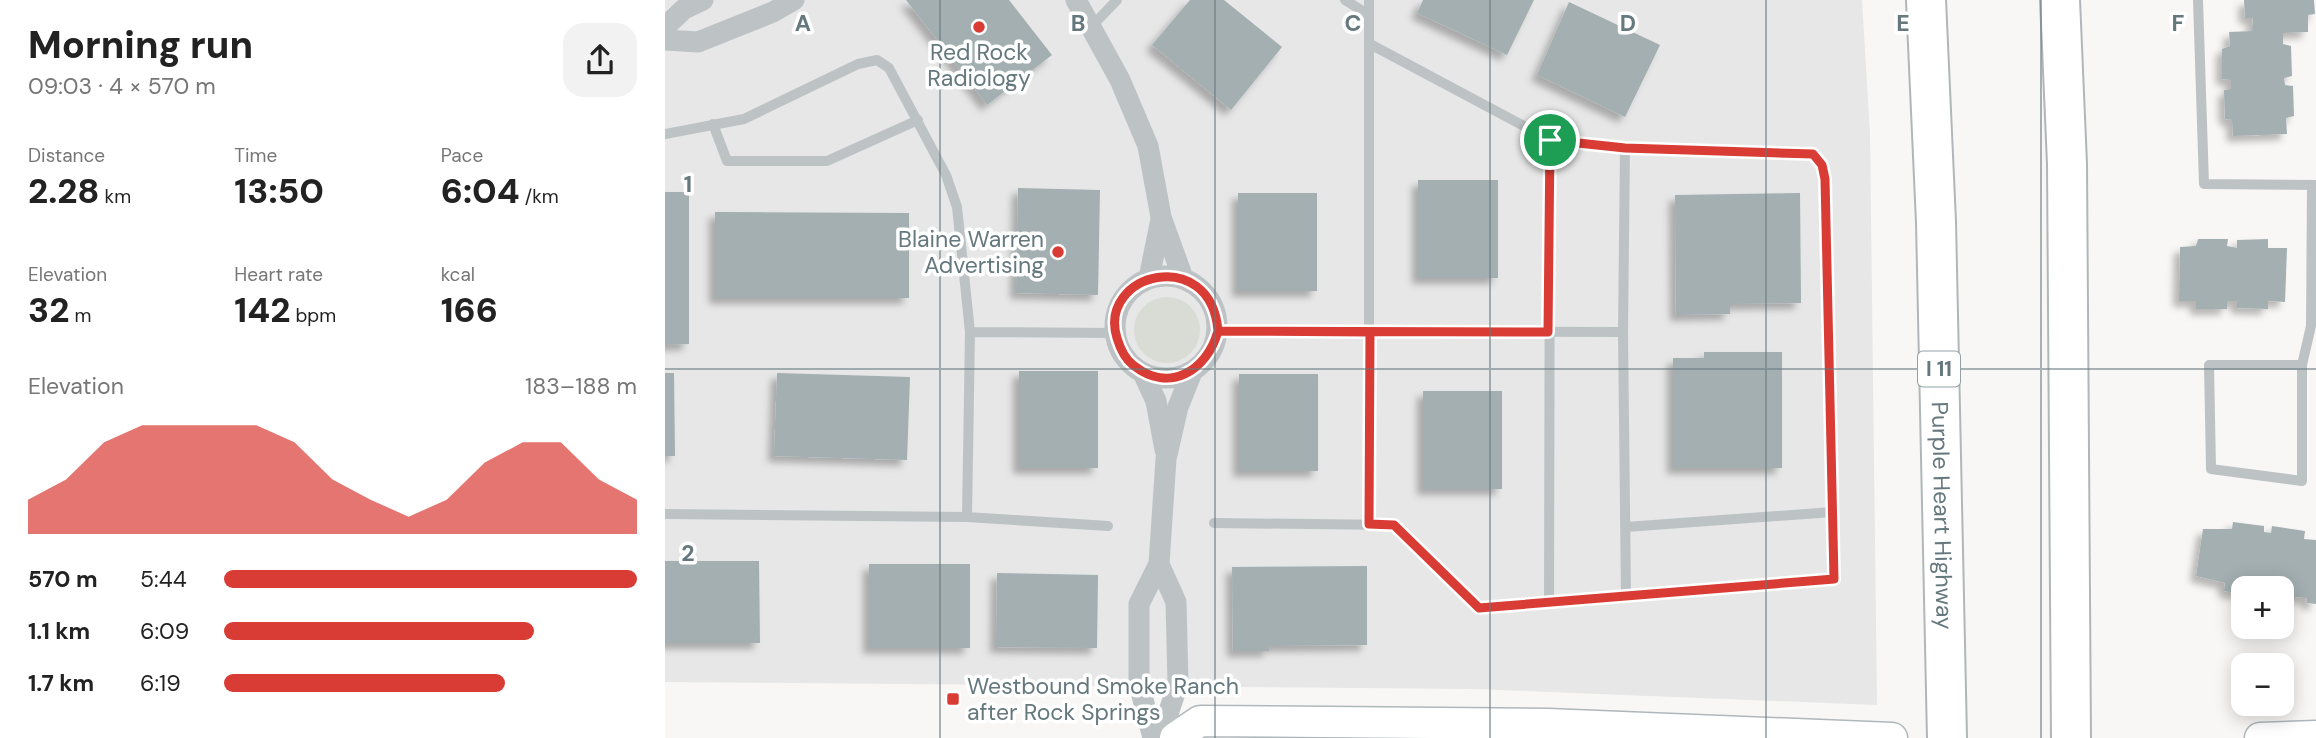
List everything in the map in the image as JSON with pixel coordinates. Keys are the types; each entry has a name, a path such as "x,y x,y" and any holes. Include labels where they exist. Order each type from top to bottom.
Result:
{"highway":[{"name":"Purple Heart Highway","path":"1926,0 1936,222 1947,738"},
{"path":"2060,0 2067,164 2071,738"},
{"path":"2071,649 2091,738"}],"main road":[{"path":"1175,738 1201,721 1548,724 1892,738"},
{"path":"2260,738 2316,736"}],"street":[{"path":"665,27 684,9 703,0"},
{"path":"665,40 698,42 773,12 794,0"},
{"path":"1076,0 1120,80 1148,146 1161,217 1183,278"},
{"path":"1149,278 1161,217"},
{"path":"1153,738 1139,684 1139,604 1159,564 1166,458 1178,407 1192,372 1209,354 1218,331 1216,314 1210,299 1199,286 1183,278 1166,275 1149,278 1134,287 1122,300 1116,316 1115,333 1125,356 1143,373 1156,401 1166,458"},
{"path":"1143,373 1159,378 1192,372"},
{"path":"1159,564 1176,602 1178,684 1160,738"}],"lane":[{"path":"1091,27 1117,0"},
{"path":"1345,0 1369,15"},
{"path":"1369,0 1369,524"},
{"path":"2198,0 2204,184 2314,185 2311,326 2302,365 2302,481 2211,469 2209,365 2302,365"},
{"path":"1214,523 1394,525 1479,608 1834,579 1825,179 1822,165 1813,154 1625,148 1550,140 1370,44"},
{"path":"665,134 744,119 858,64 877,60 889,68 946,175 957,207 970,332 967,517"},
{"path":"713,124 727,161 827,161 918,120"},
{"path":"1549,602 1550,140"},
{"path":"1625,148 1623,332 1626,596"},
{"path":"1218,331 1623,332"},
{"path":"970,332 1115,333"},
{"path":"1626,527 1833,512"},
{"path":"665,514 967,517 1108,526"}],"shaded area":[{"path":"665,0 1862,0 1870,134 1877,705 1475,689 665,682"},
{"path":"1160,297 1174,297 1186,302 1195,311 1200,330 1198,343 1191,354 1174,363 1160,363 1148,358 1139,349 1134,337 1134,323 1139,311 1148,302"}],"building":[{"name":"Red Rock Radiology","path":"906,0 1009,0 1052,55 987,105"},
{"path":"1190,0 1224,0 1282,47 1231,110 1152,45"},
{"path":"1423,0 1534,0 1507,55 1417,13"},
{"path":"2244,0 2314,0 2315,14 2308,15 2308,32 2283,33 2283,44 2291,46 2292,76 2284,78 2285,85 2293,86 2294,116 2286,118 2287,134 2233,136 2232,120 2225,119 2224,90 2231,89 2231,80 2222,79 2222,49 2230,46 2229,32 2252,31 2253,18 2245,18"},
{"path":"1569,2 1660,45 1625,117 1537,75"},
{"path":"1418,180 1498,180 1498,278 1418,278"},
{"name":"Blaine Warren Advertising","path":"1018,188 1100,190 1098,295 1016,293"},
{"path":"665,192 689,192 689,344 665,345"},
{"path":"1238,193 1317,193 1317,291 1238,291"},
{"path":"1800,193 1801,303 1730,304 1730,314 1676,315 1675,195"},
{"path":"715,212 909,213 909,298 715,298"},
{"path":"2198,239 2228,239 2227,246 2237,248 2237,240 2268,239 2268,248 2287,248 2285,302 2268,301 2268,309 2237,308 2237,301 2227,301 2227,309 2196,309 2196,301 2179,301 2180,247 2196,246"},
{"path":"1704,352 1782,352 1782,468 1673,468 1673,358 1704,358"},
{"path":"1019,371 1098,371 1098,468 1019,468"},
{"path":"665,373 674,373 675,456 665,456"},
{"path":"777,373 910,377 907,460 774,456"},
{"path":"1239,374 1318,374 1318,471 1239,471"},
{"path":"1423,391 1502,391 1502,489 1423,489"},
{"path":"2233,522 2264,526 2264,532 2271,533 2272,526 2305,531 2304,539 2316,540 2316,604 2307,603 2307,598 2295,597 2294,603 2294,576 2231,576 2231,592 2224,591 2225,583 2196,576 2203,529 2232,529"},
{"path":"665,561 759,561 760,643 665,643"},
{"path":"869,564 970,564 970,648 869,648"},
{"path":"1367,566 1367,645 1269,646 1269,651 1233,651 1232,567"},
{"path":"997,573 1098,575 1097,648 996,647"}],"place":[{"name":"Red Rock Radiology","path":"979,27"},
{"name":"Blaine Warren Advertising","path":"1058,252"},
{"name":"Westbound Smoke Ranch after Rock Springs","path":"953,699"}],"route":[{"path":"1550,140 1548,332 1370,332 1218,331 1205,361 1192,372 1159,378 1143,373 1120,349 1115,333 1116,316 1122,300 1134,287 1149,278 1166,275 1183,278 1199,286 1210,299 1216,314 1218,331 1294,331 1370,332 1369,524 1394,525 1479,608 1834,579 1825,179 1822,165 1813,154 1625,148 1550,140"}]}
